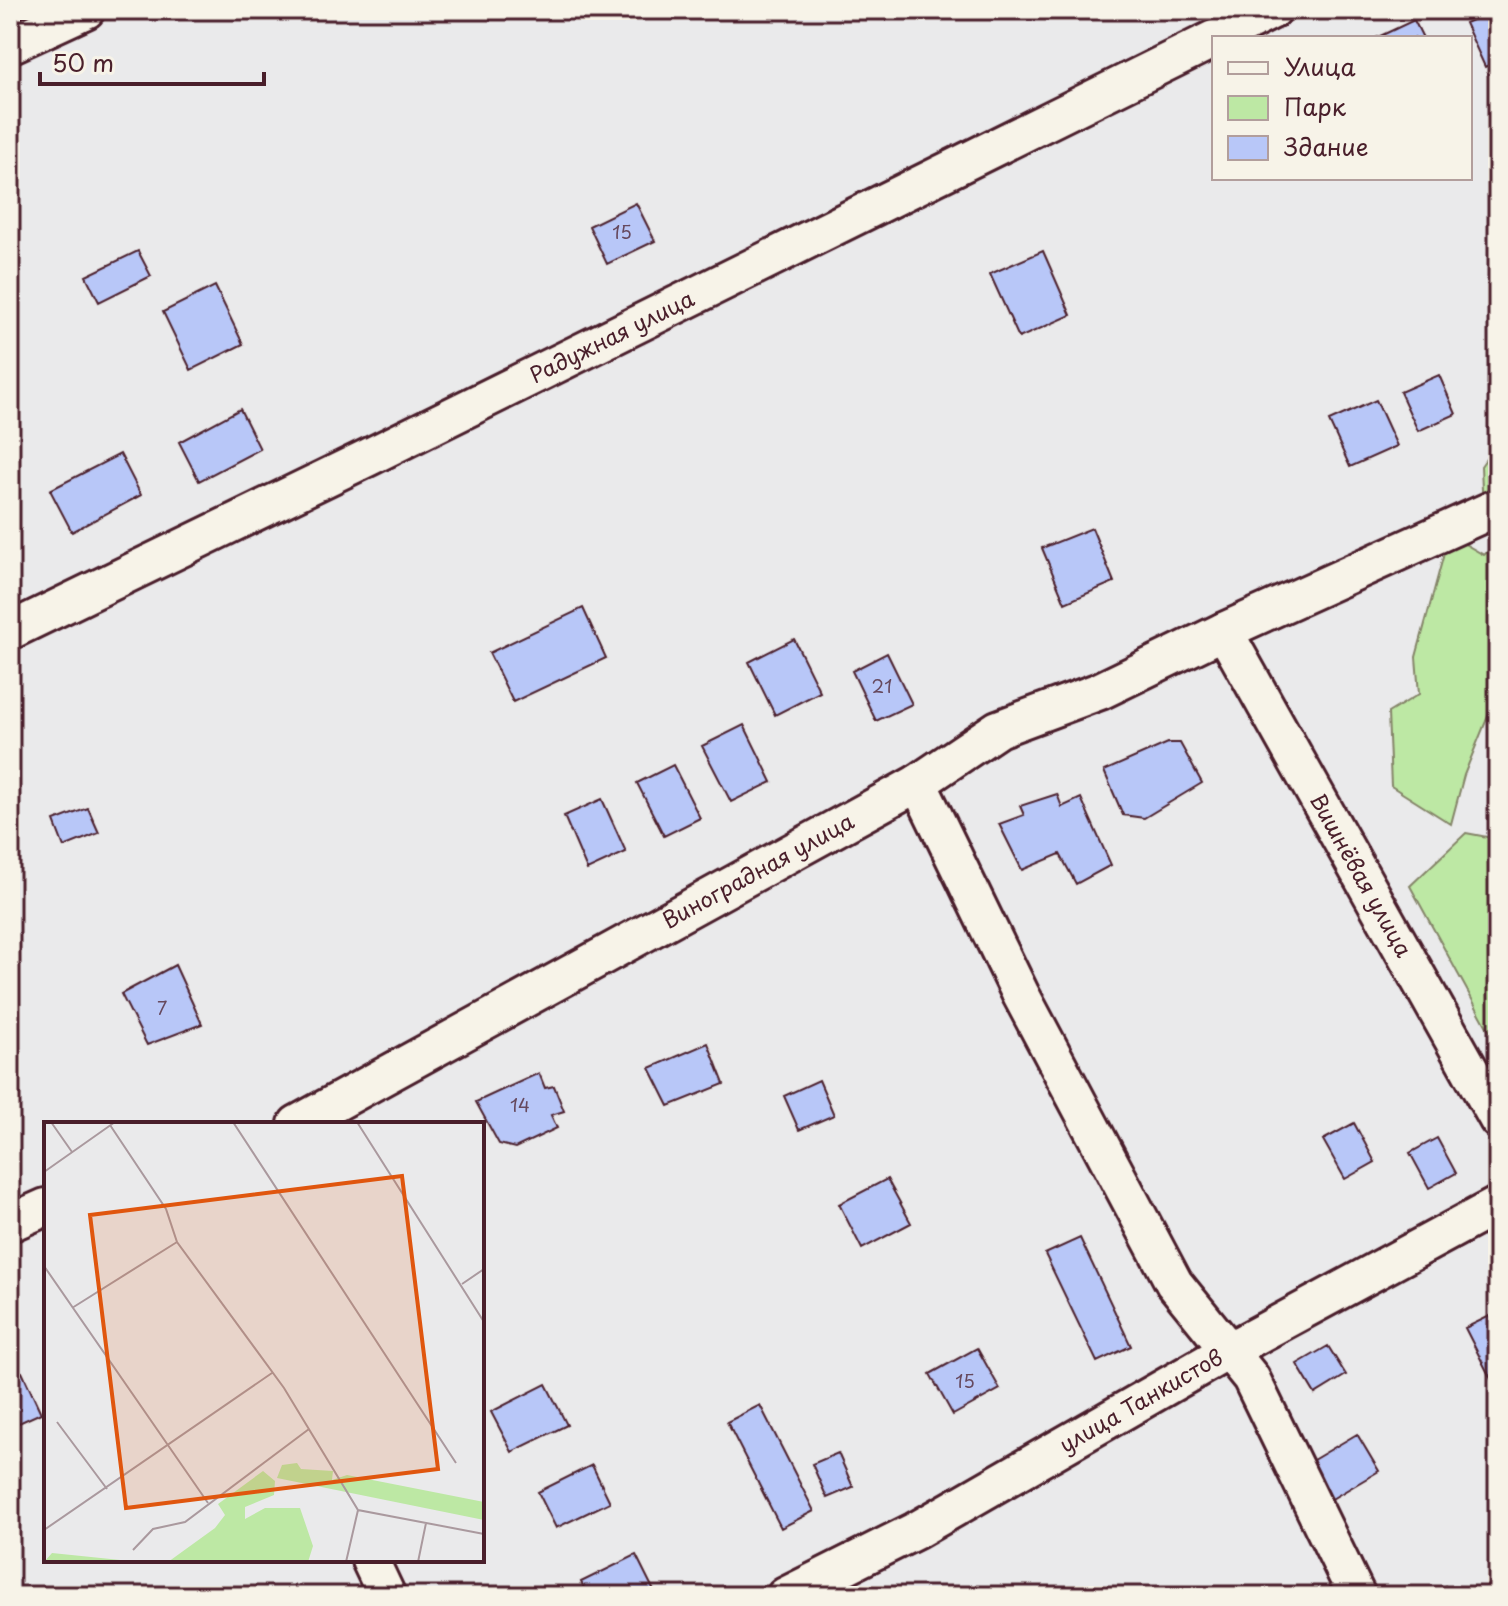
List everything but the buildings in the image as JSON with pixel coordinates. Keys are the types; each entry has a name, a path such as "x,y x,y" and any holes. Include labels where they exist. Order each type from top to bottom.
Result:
{"street":[{"path":"10,45 86,10"},
{"name":"Радужная улица","path":"1221,36 1273,10"},
{"name":"Радужная улица","path":"10,631 1212,40"},
{"name":"Виноградная улица","path":"301,1122 918,783 998,729 1100,691 1224,631 1498,507"},
{"name":"Вишнёвая улица","path":"1224,631 1498,1120"},
{"path":"918,783 1021,995 1174,1283 1251,1378 1357,1596"},
{"name":"улица Танкистов","path":"785,1596 915,1531 1228,1351 1498,1205"},
{"path":"10,1223 44,1208"},
{"path":"371,1562 387,1596"}],"green space":[{"path":"1498,442 1498,656 1493,704 1464,775 1451,824 1391,786 1388,713 1419,694 1416,657 1449,535 1484,555 1496,544 1483,513 1481,466"},
{"path":"1466,833 1498,839 1498,1047 1410,886"}]}
